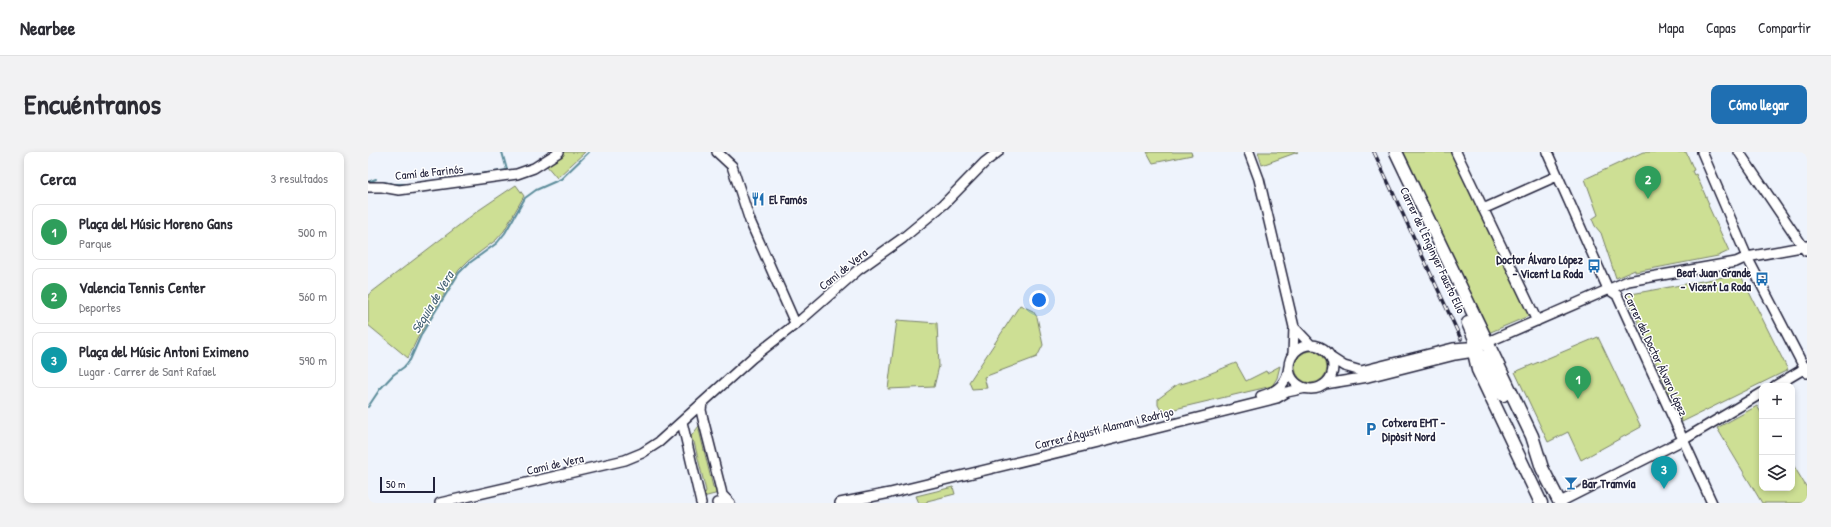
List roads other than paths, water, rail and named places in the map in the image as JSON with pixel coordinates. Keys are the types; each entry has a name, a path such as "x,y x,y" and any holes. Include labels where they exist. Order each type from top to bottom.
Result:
{"main road":[{"name":"Carrer de l'Enginyer Fausto Elío","path":"1387,152 1474,337 1474,350 1478,370 1541,503"},
{"name":"Carrer de l'Enginyer Fausto Elío","path":"1396,152 1532,436 1542,468"},
{"name":"Carrer de l'Enginyer Fausto Elío","path":"1474,350 1488,364 1529,450 1542,468 1560,502"}],"street":[{"name":"Camí de Farinós","path":"368,187 382,187 399,190 517,174 534,168 559,152"},
{"path":"717,152 732,166 750,221 795,324"},
{"name":"Camí de Vera","path":"440,503 625,460 642,453 669,433 752,358 795,324 858,270 903,238 944,204 985,162 998,152"},
{"path":"1249,152 1259,179 1294,327 1292,348 1293,355 1289,366 1292,378 1306,388 1316,389 1325,384 1368,377 1474,350 1628,281 1736,262 1747,257 1806,248 1739,152"},
{"path":"1456,152 1537,321"},
{"name":"Carrer del Doctor Álvaro López","path":"1547,152 1608,289 1617,295 1712,503"},
{"path":"1702,152 1747,257 1806,370 1781,383"},
{"path":"1483,209 1557,176"},
{"path":"1294,327 1311,345 1322,348 1344,366 1361,371 1453,348 1474,350"},
{"path":"1293,355 1301,348 1311,345"},
{"path":"1325,384 1332,374 1333,368 1330,356"},
{"name":"Carrer d'Agustí Alaman i Rodrigo","path":"854,500 905,483 1270,394 1282,386 1288,374 1289,366"},
{"name":"Carrer d'Agustí Alaman i Rodrigo","path":"840,503 1106,442 1277,398 1287,392 1306,388"},
{"path":"1560,502 1683,440 1759,395"},
{"path":"702,403 701,410 722,495 730,503"},
{"path":"701,503 686,437 685,419 695,415 703,419"},
{"path":"669,433 678,431 682,432 686,437"},
{"name":"Carrer d'Agustí Alaman i Rodrigo","path":"907,488 913,484 983,467 1009,458"}],"waterway":[{"path":"433,181 507,170 502,152"},
{"name":"Séquia de Vera","path":"368,407 380,389 410,360 422,333 459,273 468,264 497,243 505,233 525,198 536,190 561,179 589,152"},
{"path":"368,182 376,179"},
{"path":"383,182 394,184 411,184"}],"railway":[{"path":"1374,152 1461,339"}],"place":[{"name":"El Famós","path":"758,199"},
{"name":"Valencia Tennis Center","path":"1648,199"},
{"name":"Doctor Álvaro López - Vicent La Roda","path":"1594,266"},
{"name":"Beat Juan Grande - Vicent La Roda","path":"1762,279"},
{"name":"Plaça del Músic Moreno Gans","path":"1578,399"},
{"name":"Cotxera EMT - Dipòsit Nord","path":"1371,429"},
{"name":"Bar Tramvía","path":"1571,483"},
{"name":"Plaça del Músic Antoni Eximeno","path":"1664,489"}]}
